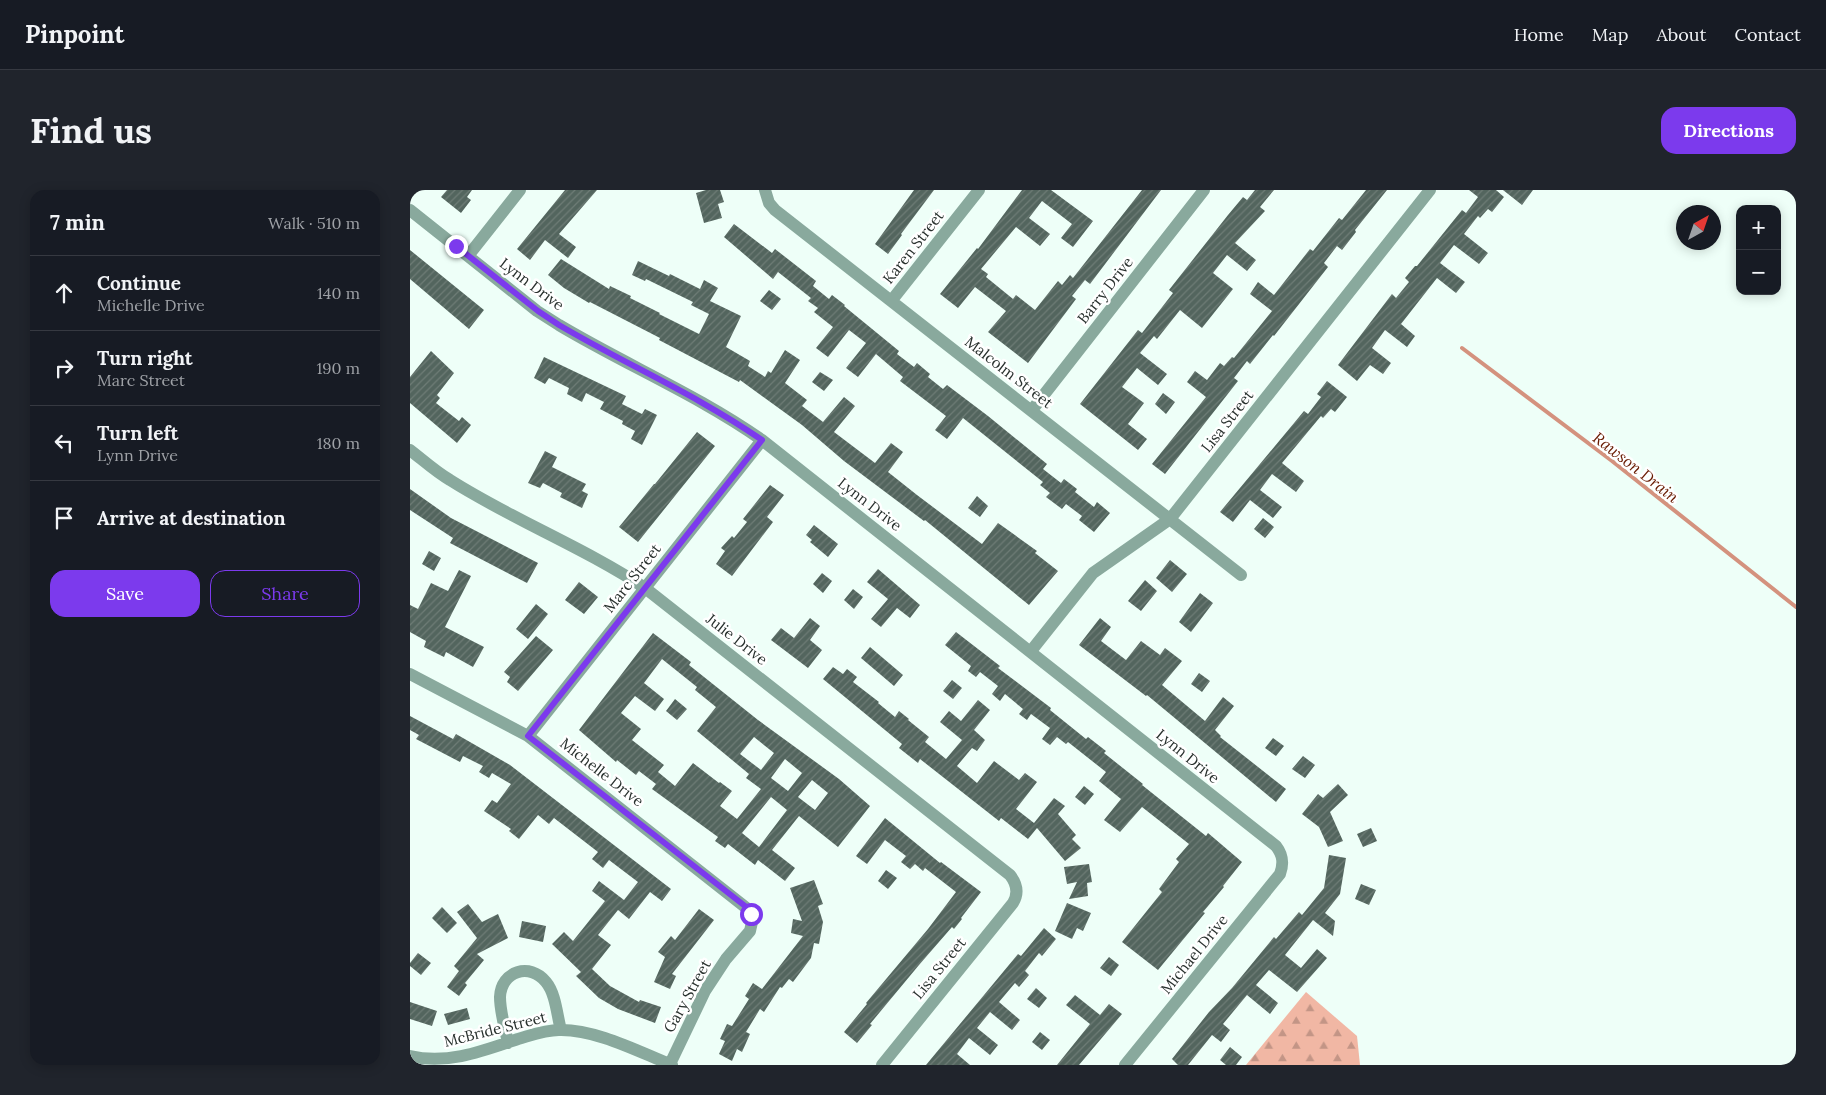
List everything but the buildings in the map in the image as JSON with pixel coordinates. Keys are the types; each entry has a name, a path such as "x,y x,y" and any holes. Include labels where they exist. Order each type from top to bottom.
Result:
{"street":[{"path":"468,256 520,190"},
{"name":"Malcolm Street","path":"765,190 769,203 776,210 1240,575"},
{"name":"Karen Street","path":"892,300 979,190"},
{"name":"Barry Drive","path":"1032,410 1204,190"},
{"name":"Lisa Street","path":"1031,651 1093,573 1170,519 1430,190"},
{"name":"Lynn Drive","path":"410,210 538,311 559,325 700,400 762,440 1276,846 1282,853 1283,861"},
{"name":"Marc Street","path":"528,736 762,440"},
{"name":"Julie Drive","path":"410,450 448,479 471,493 599,560 645,588 1010,875 1016,884 1016,889"},
{"name":"Michelle Drive","path":"410,674 528,736 745,906 751,914 752,922"},
{"name":"Michael Drive","path":"1125,1065 1280,874 1283,861"},
{"name":"Lisa Street","path":"882,1065 1013,903 1016,898 1016,889"},
{"name":"Gary Street","path":"671,1064 705,991 726,959 750,930 752,922"},
{"path":"508,1043 500,998 501,990 507,979 522,971 539,975 547,983 551,990 561,1030"},
{"name":"McBride Street","path":"410,1056 450,1059 476,1053 538,1033 576,1030 592,1034 671,1064"}],"green space":[{"path":"1306,992 1357,1036 1360,1065 1246,1065"}],"waterway":[{"name":"Rawson Drain","path":"1462,348 1612,461 1796,607"}],"route":[{"path":"456,246 538,311 559,325 700,400 762,440 528,736 542,745 745,906 751,914"}]}
